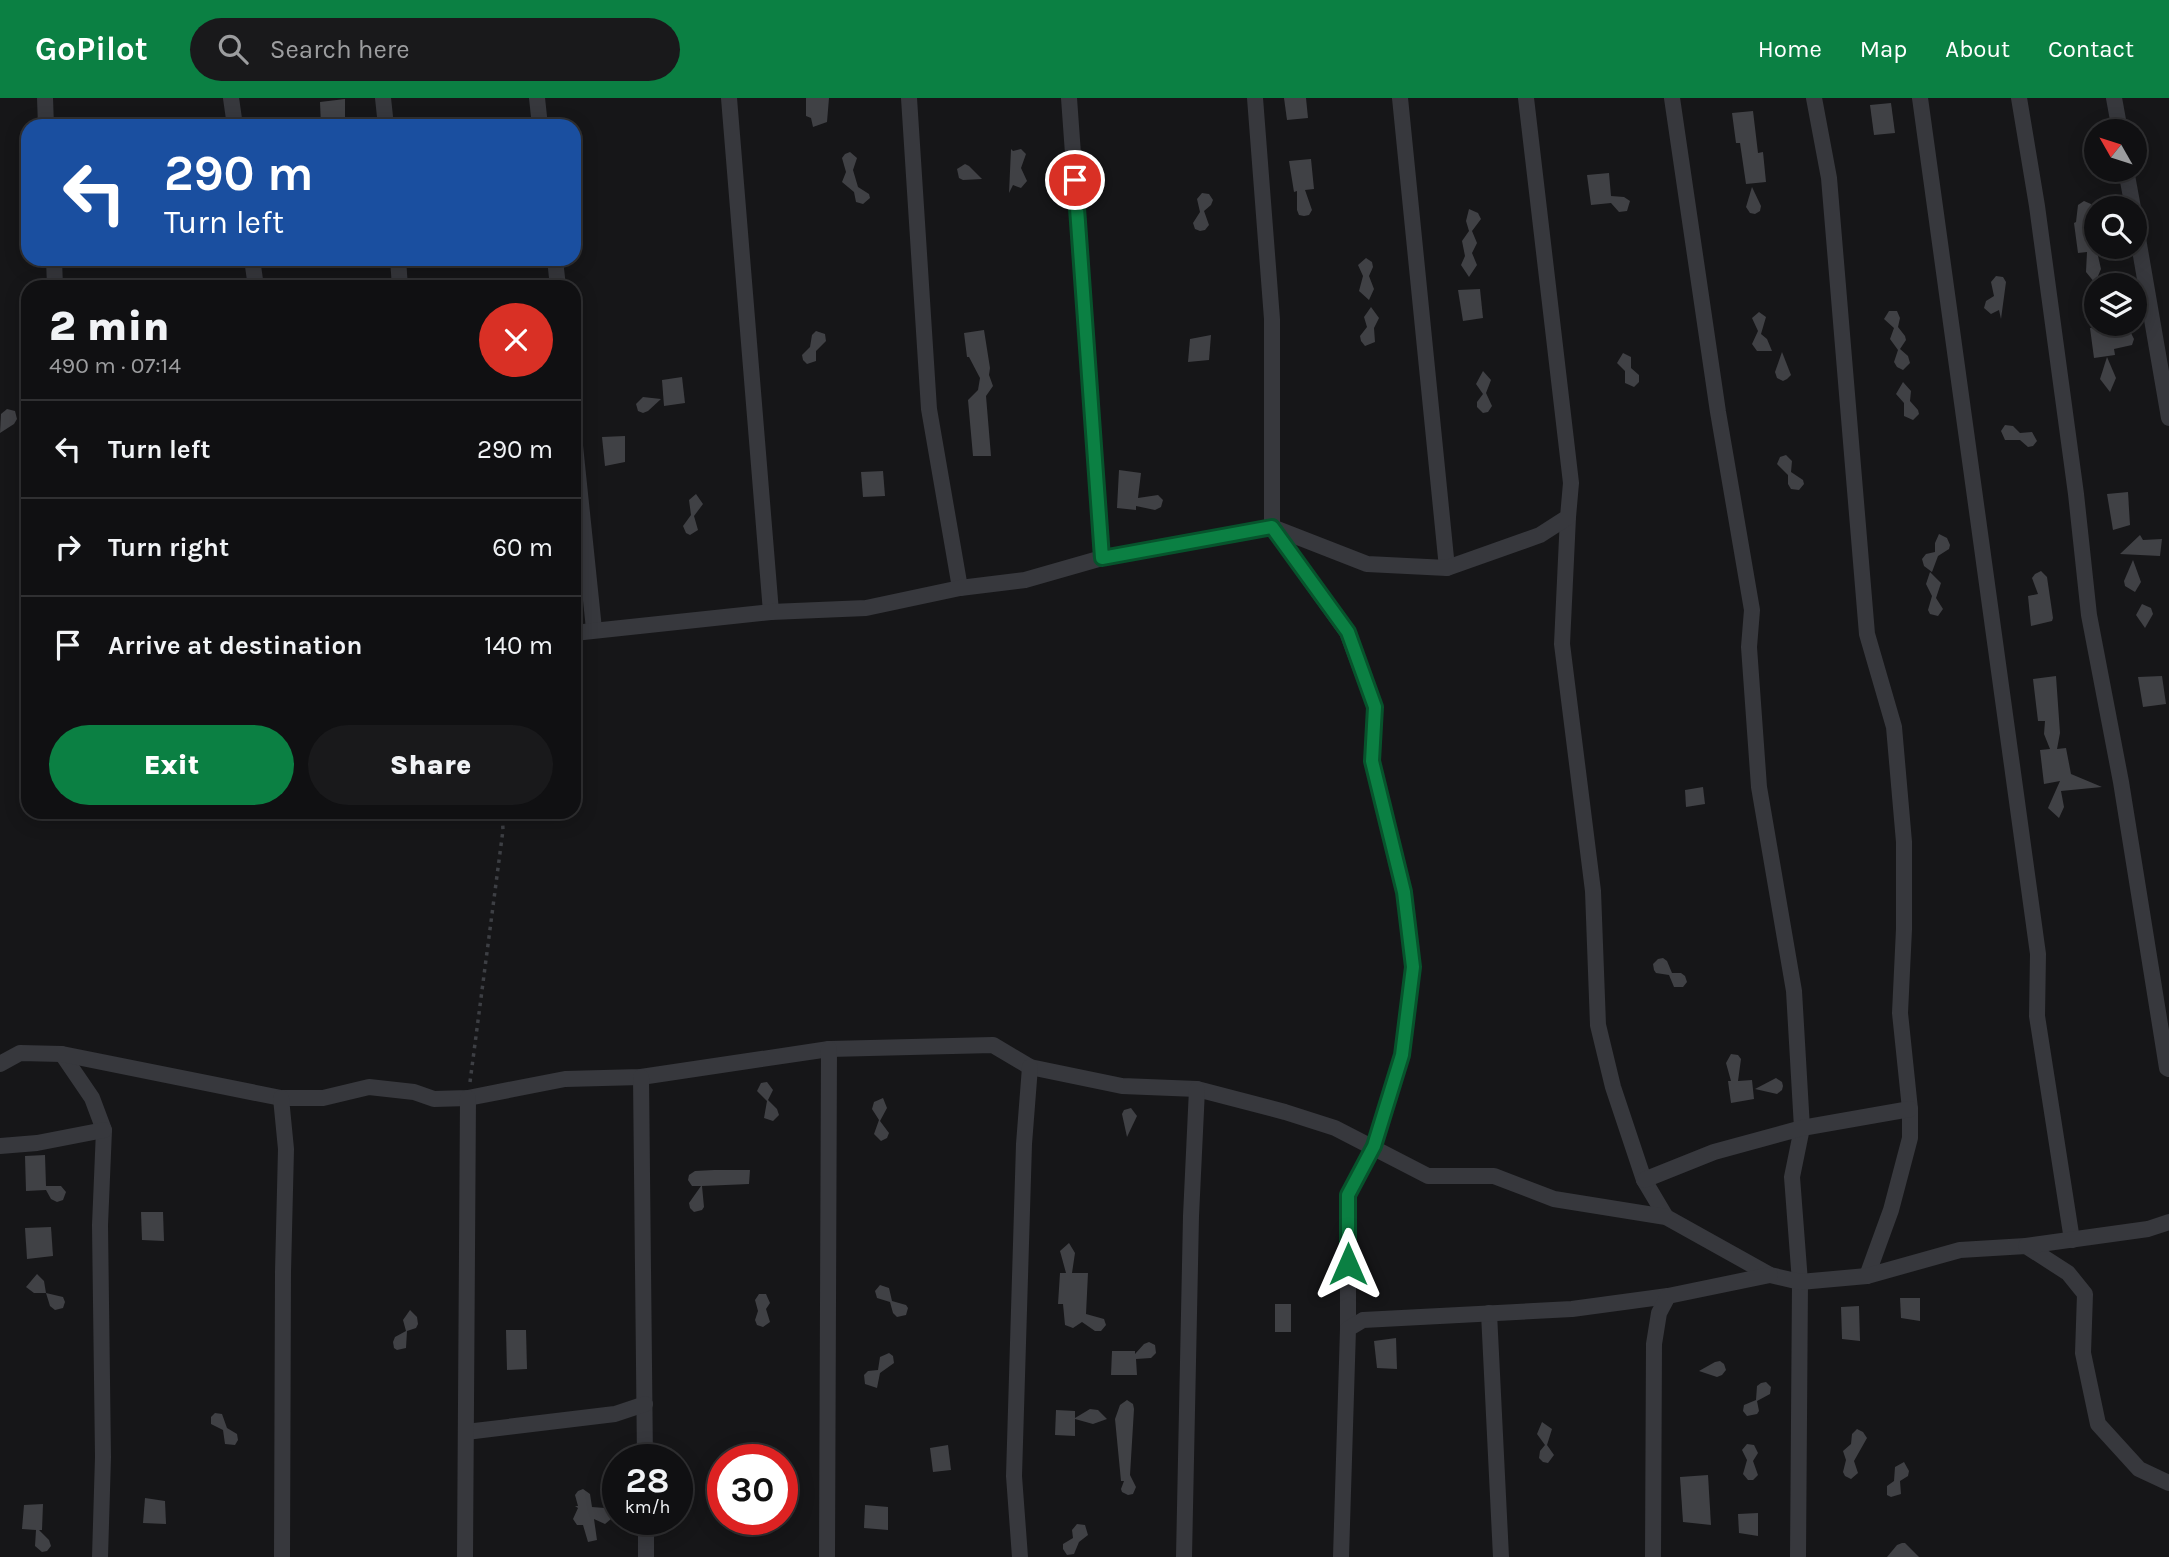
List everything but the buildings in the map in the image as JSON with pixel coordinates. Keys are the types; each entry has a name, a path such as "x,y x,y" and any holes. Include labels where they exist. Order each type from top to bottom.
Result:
{"street":[{"path":"45,98 46,119"},
{"path":"231,98 234,119"},
{"path":"383,98 385,119"},
{"path":"537,98 539,119"},
{"path":"729,98 771,612"},
{"path":"909,98 929,410 960,588"},
{"path":"1069,98 1102,558"},
{"path":"1255,98 1272,319 1272,527 1348,632 1375,707 1372,761 1404,892 1413,967 1402,1055 1374,1146 1348,1195 1348,1329 1341,1557"},
{"path":"1400,98 1447,568"},
{"path":"1526,98 1571,483 1562,643 1592,891 1598,1025 1613,1087 1644,1180 1666,1217"},
{"path":"1672,98 1718,412 1752,610 1749,647 1759,787 1794,991 1802,1128 1792,1177 1800,1282 1798,1557"},
{"path":"1814,98 1829,178 1867,634 1894,727 1904,842 1900,1013 1910,1109 1910,1138 1891,1210 1867,1276"},
{"path":"1920,98 2038,954 2037,1016 2072,1240"},
{"path":"2020,98 2045,260 2089,615 2122,782 2158,1021 2169,1069"},
{"path":"2114,98 2118,119"},
{"path":"2142,259 2169,418"},
{"path":"581,504 594,629"},
{"path":"581,632 771,612 866,608 960,588 1024,580 1102,558 1272,527 1367,564 1447,568 1540,535 1568,517"},
{"path":"0,1064 20,1053 62,1055 281,1098 323,1098 369,1087 414,1092 434,1099 468,1098 565,1079 641,1077 829,1049 993,1045 1030,1067 1122,1086 1197,1089 1284,1112 1335,1128 1428,1176 1493,1176 1554,1199 1666,1217 1770,1275 1800,1282 1867,1276 1960,1250 2072,1240 2148,1229 2169,1222"},
{"path":"827,1557 829,1049"},
{"path":"62,1055 92,1098 104,1130 100,1225 103,1457 100,1557"},
{"path":"1020,1557 1014,1476 1024,1144 1030,1067"},
{"path":"641,1077 645,1444"},
{"path":"1184,1557 1191,1216 1197,1089"},
{"path":"281,1098 286,1149 282,1557"},
{"path":"465,1557 468,1098"},
{"path":"1644,1180 1714,1152 1802,1128 1910,1109"},
{"path":"0,1146 37,1143 104,1130"},
{"path":"2026,1246 2068,1273 2085,1294 2083,1353 2098,1424 2140,1469 2169,1483"},
{"path":"1348,1329 1363,1320 1573,1309 1668,1296 1770,1275"},
{"path":"1654,1557 1654,1344 1660,1313 1668,1296"},
{"path":"1489,1313 1502,1557"},
{"path":"466,1432 615,1414 645,1404"},
{"path":"646,1535 646,1557"}],"path":[{"path":"468,1098 502,819"}],"route":[{"path":"1075,180 1102,558 1272,527 1348,632 1375,707 1372,761 1404,892 1413,967 1402,1055 1374,1146 1348,1195 1348,1264"}]}
